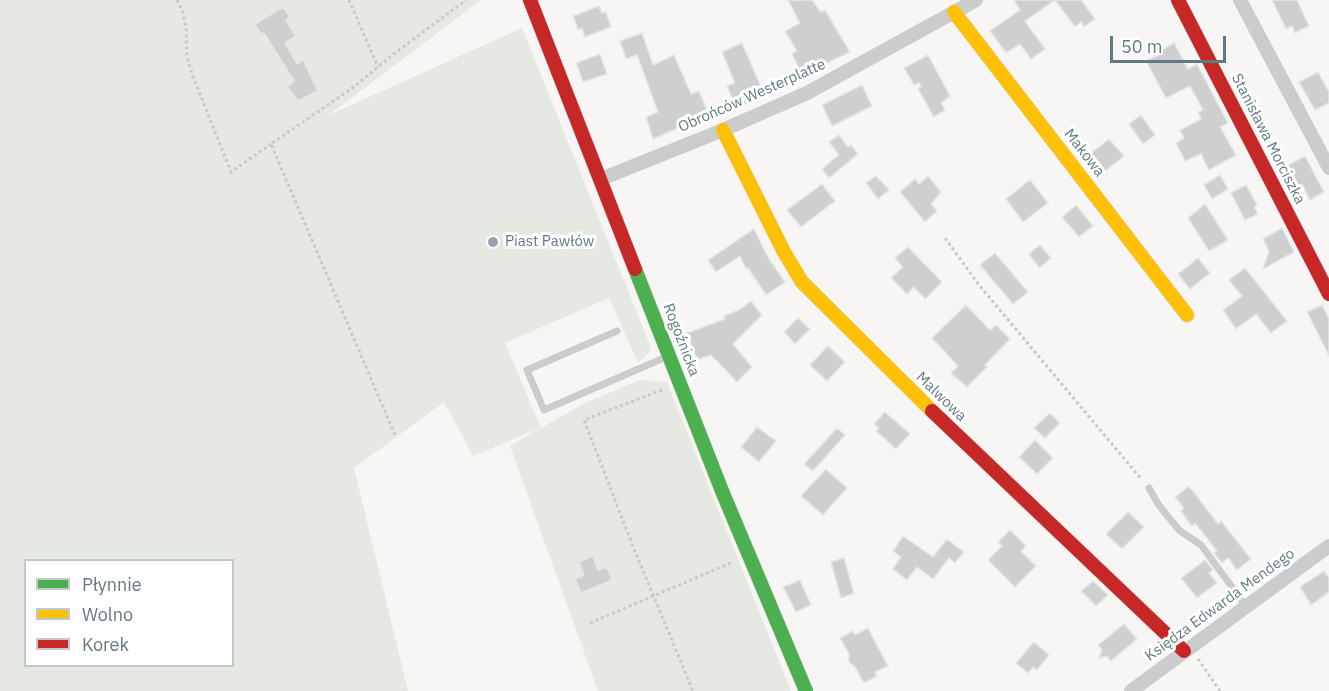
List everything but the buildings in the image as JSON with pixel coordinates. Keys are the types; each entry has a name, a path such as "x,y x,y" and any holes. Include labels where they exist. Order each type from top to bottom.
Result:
{"street":[{"name":"Rogoźnicka","path":"530,0 726,501 806,691"},
{"name":"Obrońców Westerplatte","path":"601,179 807,93 976,0"},
{"name":"Stanisława Morciszka","path":"1178,0 1329,294"},
{"path":"1240,0 1329,168"},
{"name":"Makowa","path":"954,12 1187,315"},
{"name":"Malwowa","path":"723,130 784,252 802,282 914,393 1187,649"},
{"name":"Księdza Edwarda Mendego","path":"1131,691 1329,546"}],"lane":[{"path":"617,332 527,370 544,410 669,356"},
{"path":"1149,488 1158,504 1179,530 1201,545 1246,606"}],"path":[{"path":"177,0 185,20 187,56 192,74 231,172 355,86 466,0"},
{"path":"349,0 378,68"},
{"path":"271,144 395,435"},
{"path":"945,238 979,285 1149,488"},
{"path":"662,390 584,420 693,691"},
{"path":"590,623 741,559"},
{"path":"1187,649 1220,691"}],"shaded area":[{"path":"0,0 481,0 329,115 522,28 652,350 638,363 609,298 505,343 541,428 585,403 640,380 667,382 791,691 598,691 510,446 540,428 473,456 444,402 354,468 408,691 0,691"}],"traffic: fast":[{"path":"635,269 722,491 806,691"}],"traffic: slow":[{"path":"954,12 1187,315"},
{"path":"723,130 784,252 802,282 932,411"}],"traffic: jam":[{"path":"530,0 635,269"},
{"path":"1178,0 1329,294"},
{"path":"932,411 1184,651"}],"place":[{"name":"Piast Pawłów","path":"493,242"}]}
